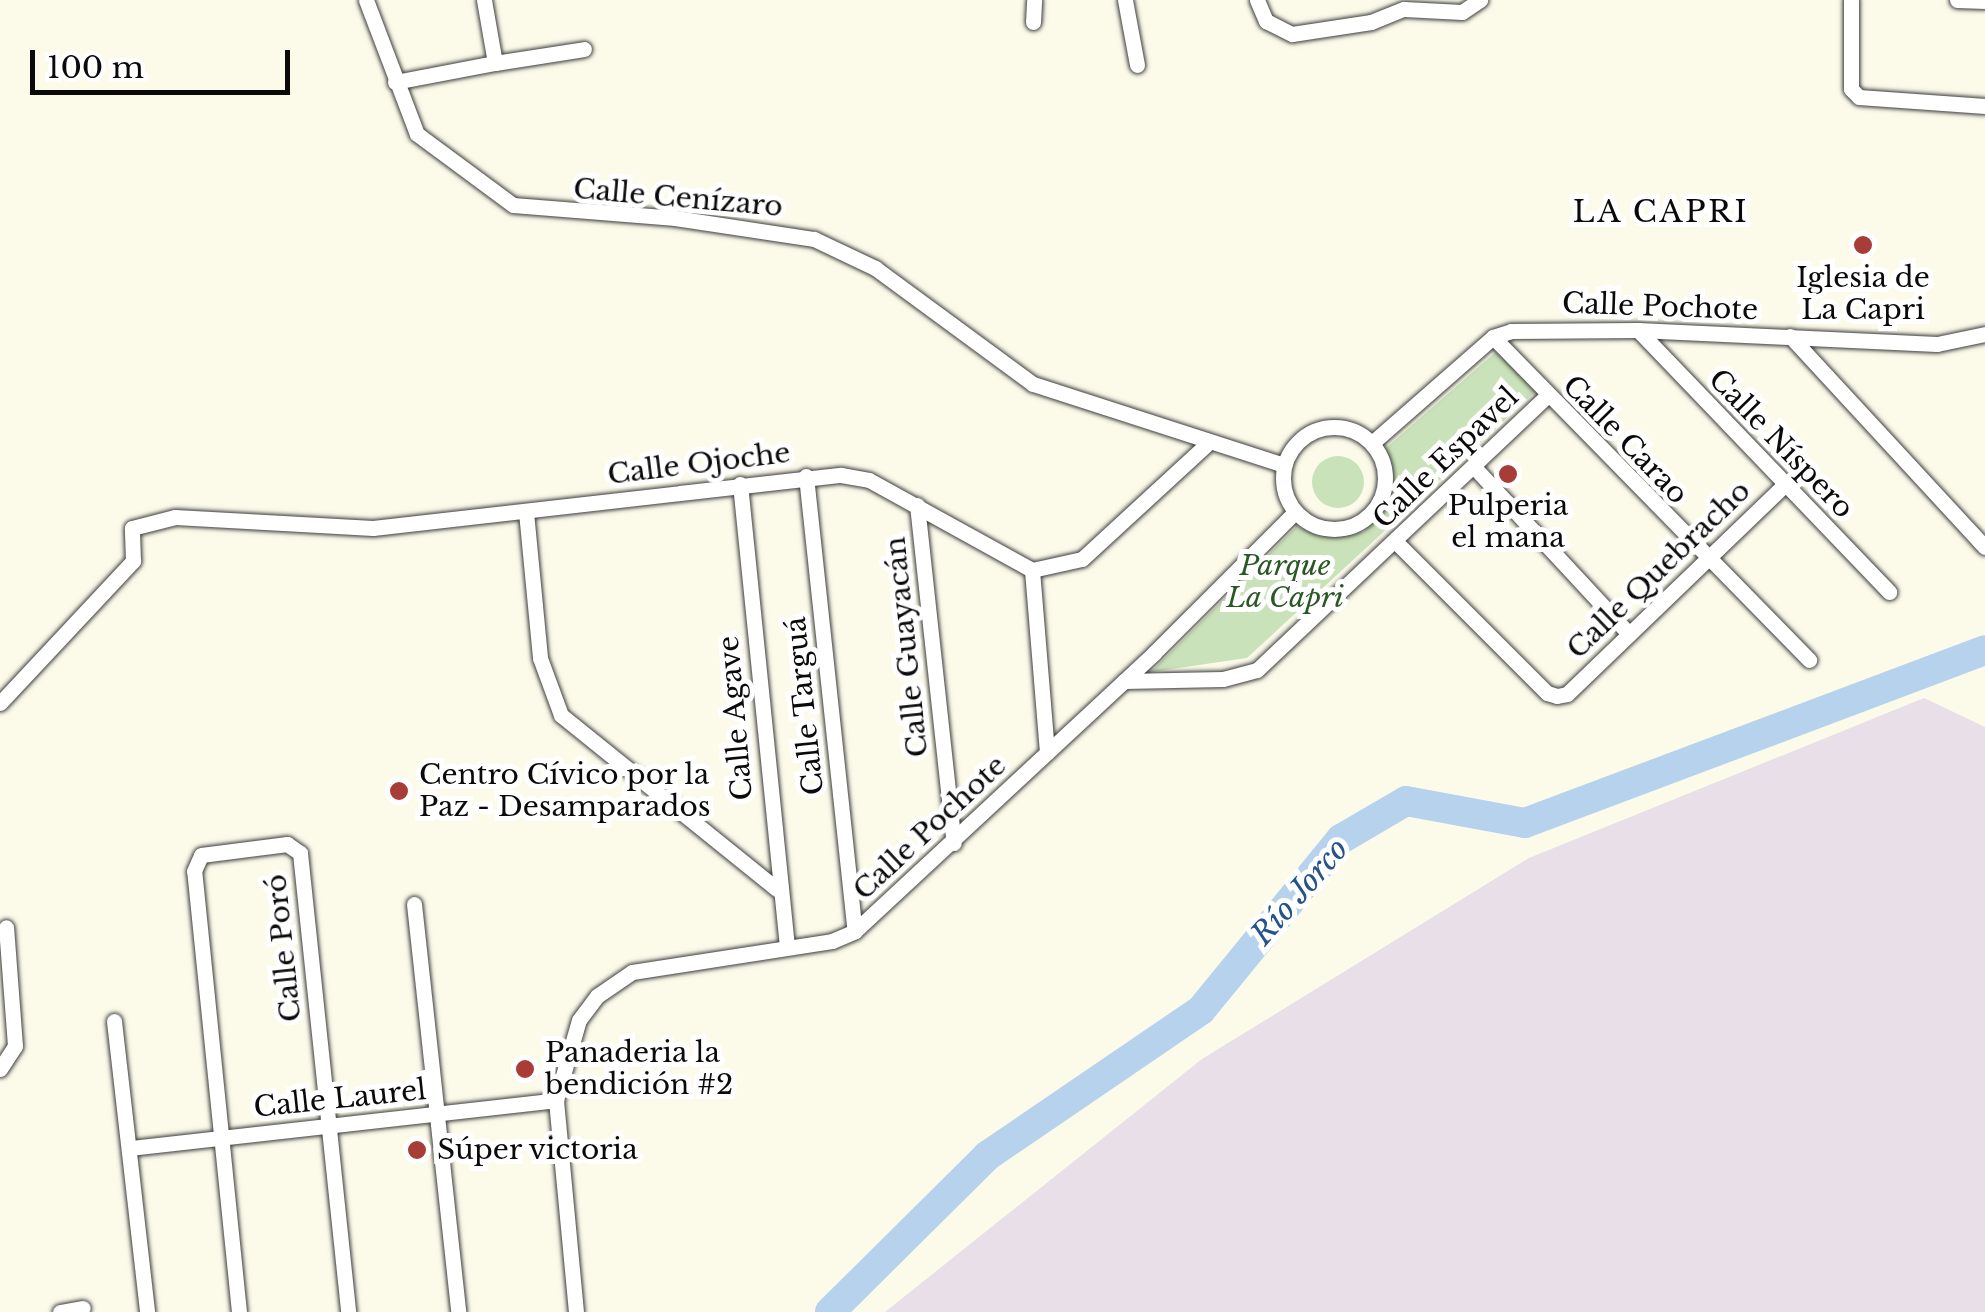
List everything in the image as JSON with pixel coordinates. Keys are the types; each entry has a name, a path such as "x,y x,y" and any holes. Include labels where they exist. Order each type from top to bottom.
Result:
{"street":[{"name":"Calle Cenízaro","path":"366,0 416,134 512,205 674,218 814,239 875,268 1033,384 1206,445 1284,465"},
{"path":"484,0 495,63"},
{"path":"1034,0 1034,22"},
{"path":"1125,0 1137,65"},
{"path":"1257,0 1266,21 1292,34 1371,22 1404,4 1462,12 1480,0"},
{"path":"1851,0 1851,88 1859,97 1985,106"},
{"path":"1957,0 1985,0"},
{"path":"395,82 584,50"},
{"name":"Calle Pochote","path":"1493,337 1528,329 1638,330 1937,344 1985,334"},
{"name":"Calle Níspero","path":"1638,330 1888,592"},
{"path":"1790,336 1985,546"},
{"path":"1372,442 1493,337"},
{"name":"Calle Carao","path":"1493,337 1705,560 1808,660"},
{"name":"Calle Espavel","path":"1124,681 1223,680 1257,670 1548,395"},
{"path":"1319,428 1354,430 1372,442 1385,485 1370,515 1340,530 1308,523 1295,512 1282,482 1291,449 1319,428"},
{"path":"1047,752 1032,570 1082,559 1206,445"},
{"path":"1474,468 1629,634"},
{"name":"Calle Ojoche","path":"0,704 133,561 132,528 175,517 373,528 806,476 870,480 1032,570"},
{"name":"Calle Targuá","path":"806,476 855,931"},
{"name":"Calle Agave","path":"740,484 776,889 788,947"},
{"name":"Calle Quebracho","path":"1395,541 1547,694 1567,694 1783,486"},
{"name":"Calle Guayacán","path":"917,505 954,843"},
{"path":"526,512 540,658 562,715 776,889"},
{"name":"Calle Pochote","path":"576,1312 556,1100 579,1020 596,996 632,972 788,947 855,931 954,843 1295,512"},
{"name":"Calle Poró","path":"220,1138 194,871 201,855 287,844 300,853 327,1126"},
{"path":"414,904 458,1312"},
{"path":"0,1069 15,1046 6,927"},
{"path":"114,1022 148,1312"},
{"name":"Calle Laurel","path":"130,1148 556,1100"},
{"path":"327,1126 348,1312"},
{"path":"220,1138 239,1312"},
{"path":"60,1312 83,1308"}],"shaded area":[{"path":"1924,698 1985,727 1985,1312 885,1312 1202,1059 1529,858"}],"green space":[{"name":"Parque La Capri","path":"1498,350 1536,391 1247,658 1151,672 1297,526 1319,536 1364,532 1391,497 1386,448"},
{"path":"1338,456 1356,464 1364,482 1356,500 1338,508 1320,500 1312,482 1320,464"}],"waterway":[{"name":"Río Jorco","path":"830,1312 987,1156 1201,1010 1341,839 1406,801 1525,823 1985,650"}],"place":[{"name":"Iglesia de La Capri","path":"1863,245"},
{"name":"Pulperia el mana","path":"1508,474"},
{"name":"Centro Cívico por la Paz - Desamparados","path":"399,791"},
{"name":"Panaderia la bendición #2","path":"525,1069"},
{"name":"Súper victoria","path":"417,1150"}],"district":[{"name":"LA CAPRI","path":"1661,212"}]}
